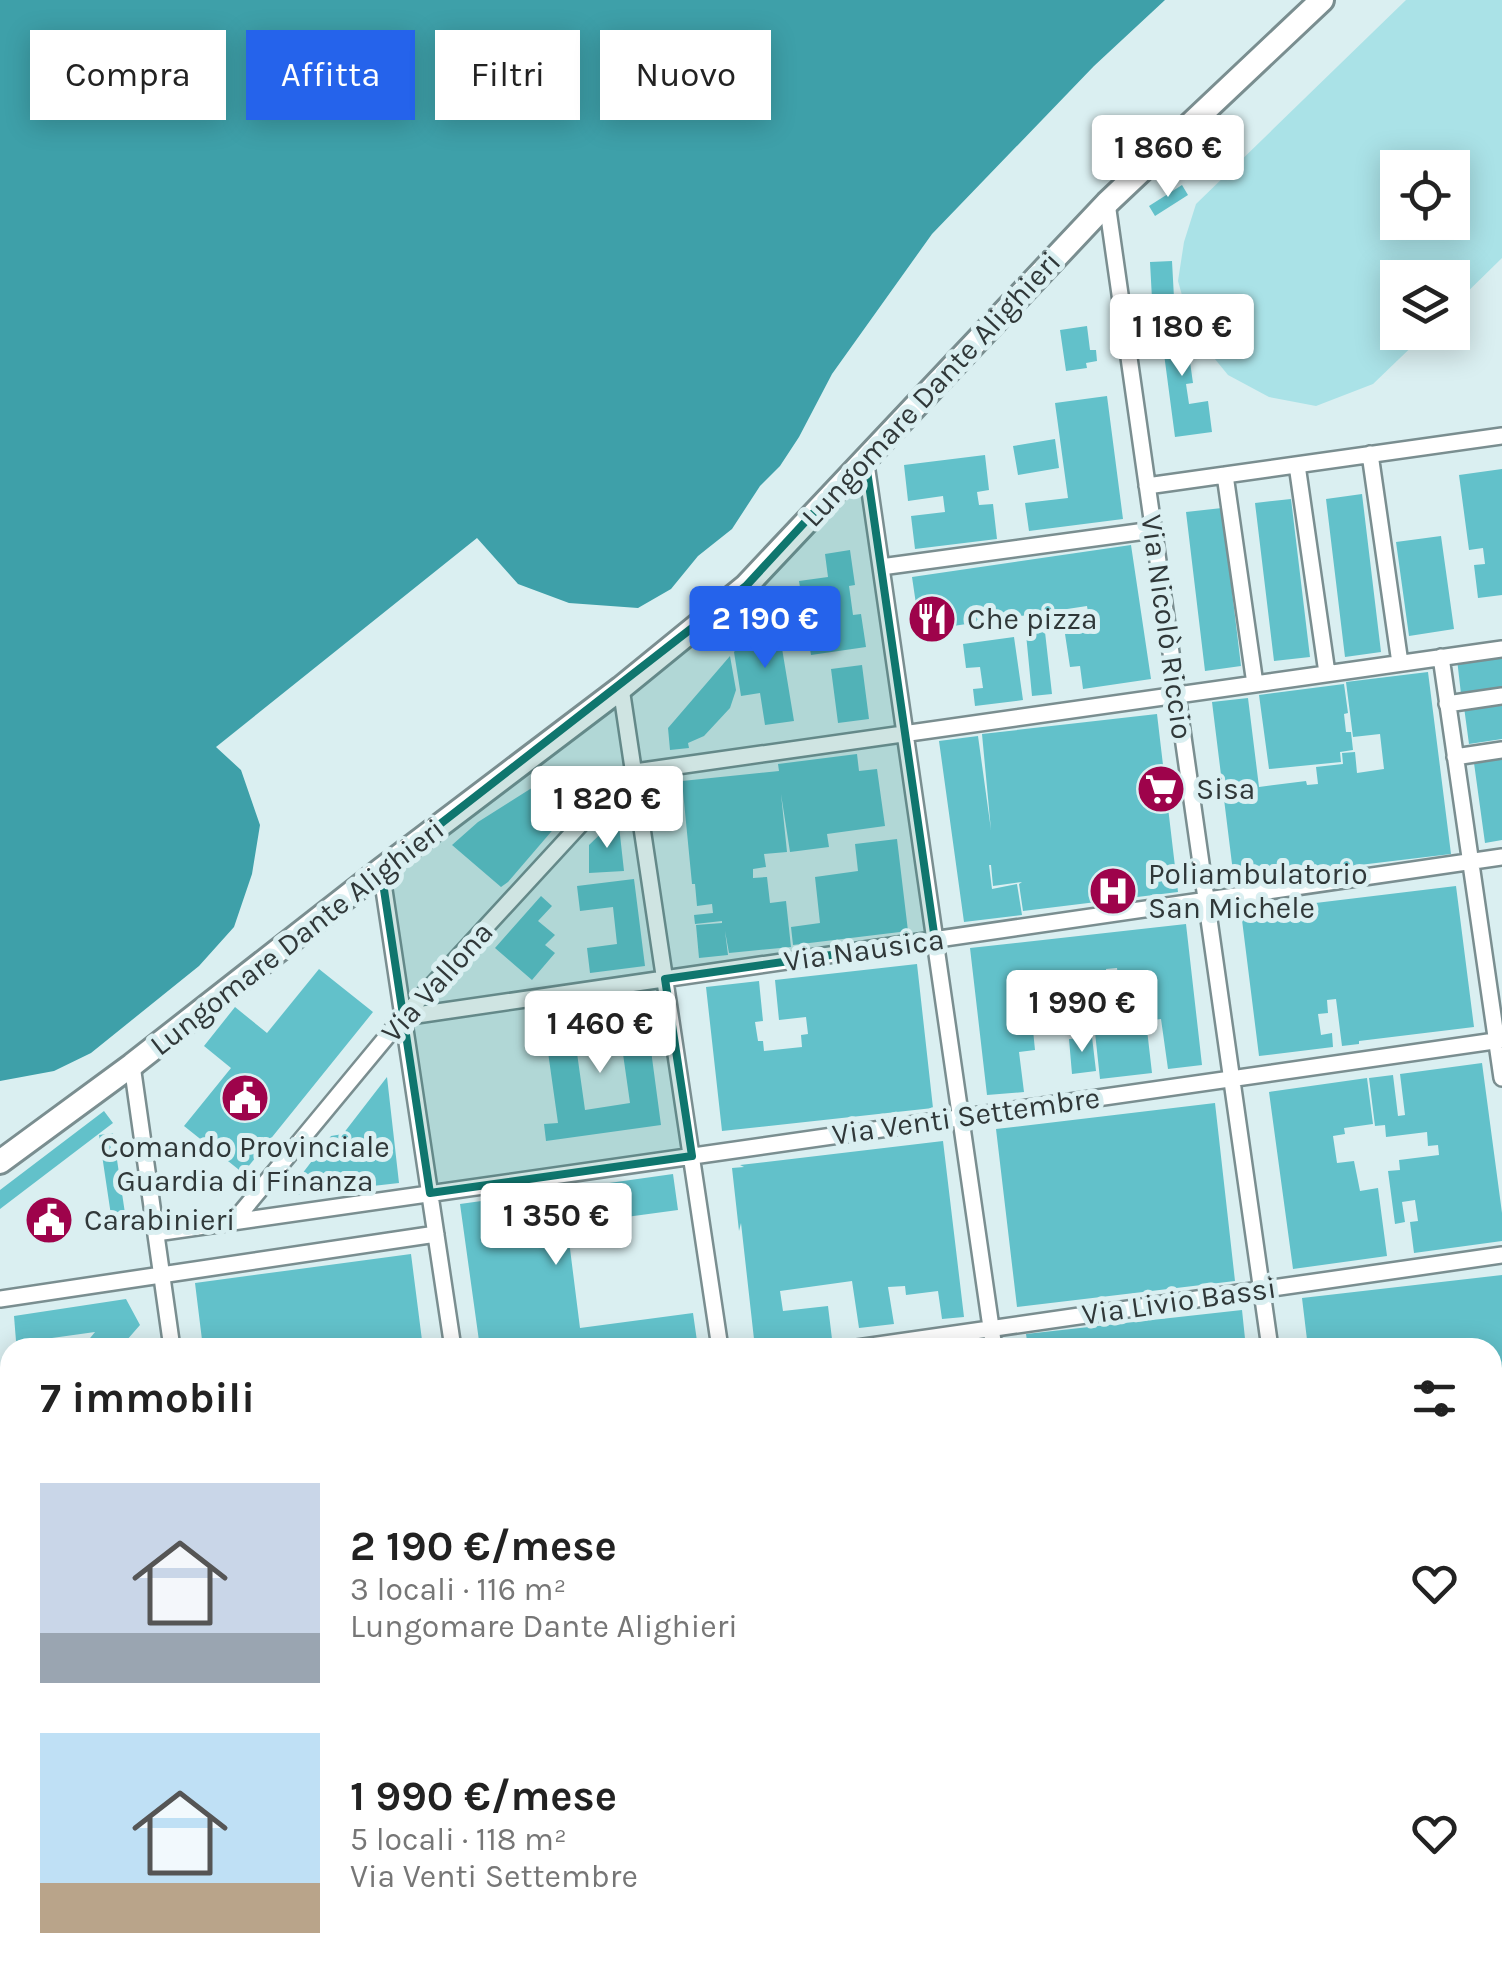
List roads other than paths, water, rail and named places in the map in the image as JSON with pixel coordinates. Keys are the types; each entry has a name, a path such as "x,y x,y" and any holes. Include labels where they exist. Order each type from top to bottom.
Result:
{"main road":[{"name":"Lungomare Dante Alighieri","path":"0,1162 621,688 746,586 1107,203 1322,0"}],"street":[{"name":"Via Nicolò Riccio","path":"1107,203 1268,1338"},
{"path":"1147,486 1502,436"},
{"path":"1370,454 1400,663"},
{"path":"866,457 992,1338"},
{"path":"1297,465 1327,673"},
{"path":"1225,475 1255,684"},
{"path":"881,567 1153,530"},
{"path":"634,772 1502,649"},
{"path":"1441,657 1502,1078"},
{"path":"621,688 719,1338"},
{"path":"1448,704 1502,696"},
{"path":"1455,757 1502,750"},
{"name":"Via Vallona","path":"234,1222 403,1017 612,790 634,772"},
{"name":"Via Nausica","path":"403,1017 1502,856"},
{"path":"381,870 452,1338"},
{"name":"Via Venti Settembre","path":"156,1233 1499,1040"},
{"path":"132,1065 171,1338"},
{"path":"0,1299 436,1234"},
{"name":"Via Livio Bassi","path":"924,1338 1502,1254"}],"place":[{"name":"Che pizza","path":"932,619"},
{"name":"Sisa","path":"1161,789"},
{"name":"Poliambulatorio San Michele","path":"1113,891"},
{"name":"Comando Provinciale Guardia di Finanza","path":"245,1098"},
{"name":"Carabinieri","path":"49,1220"}]}
